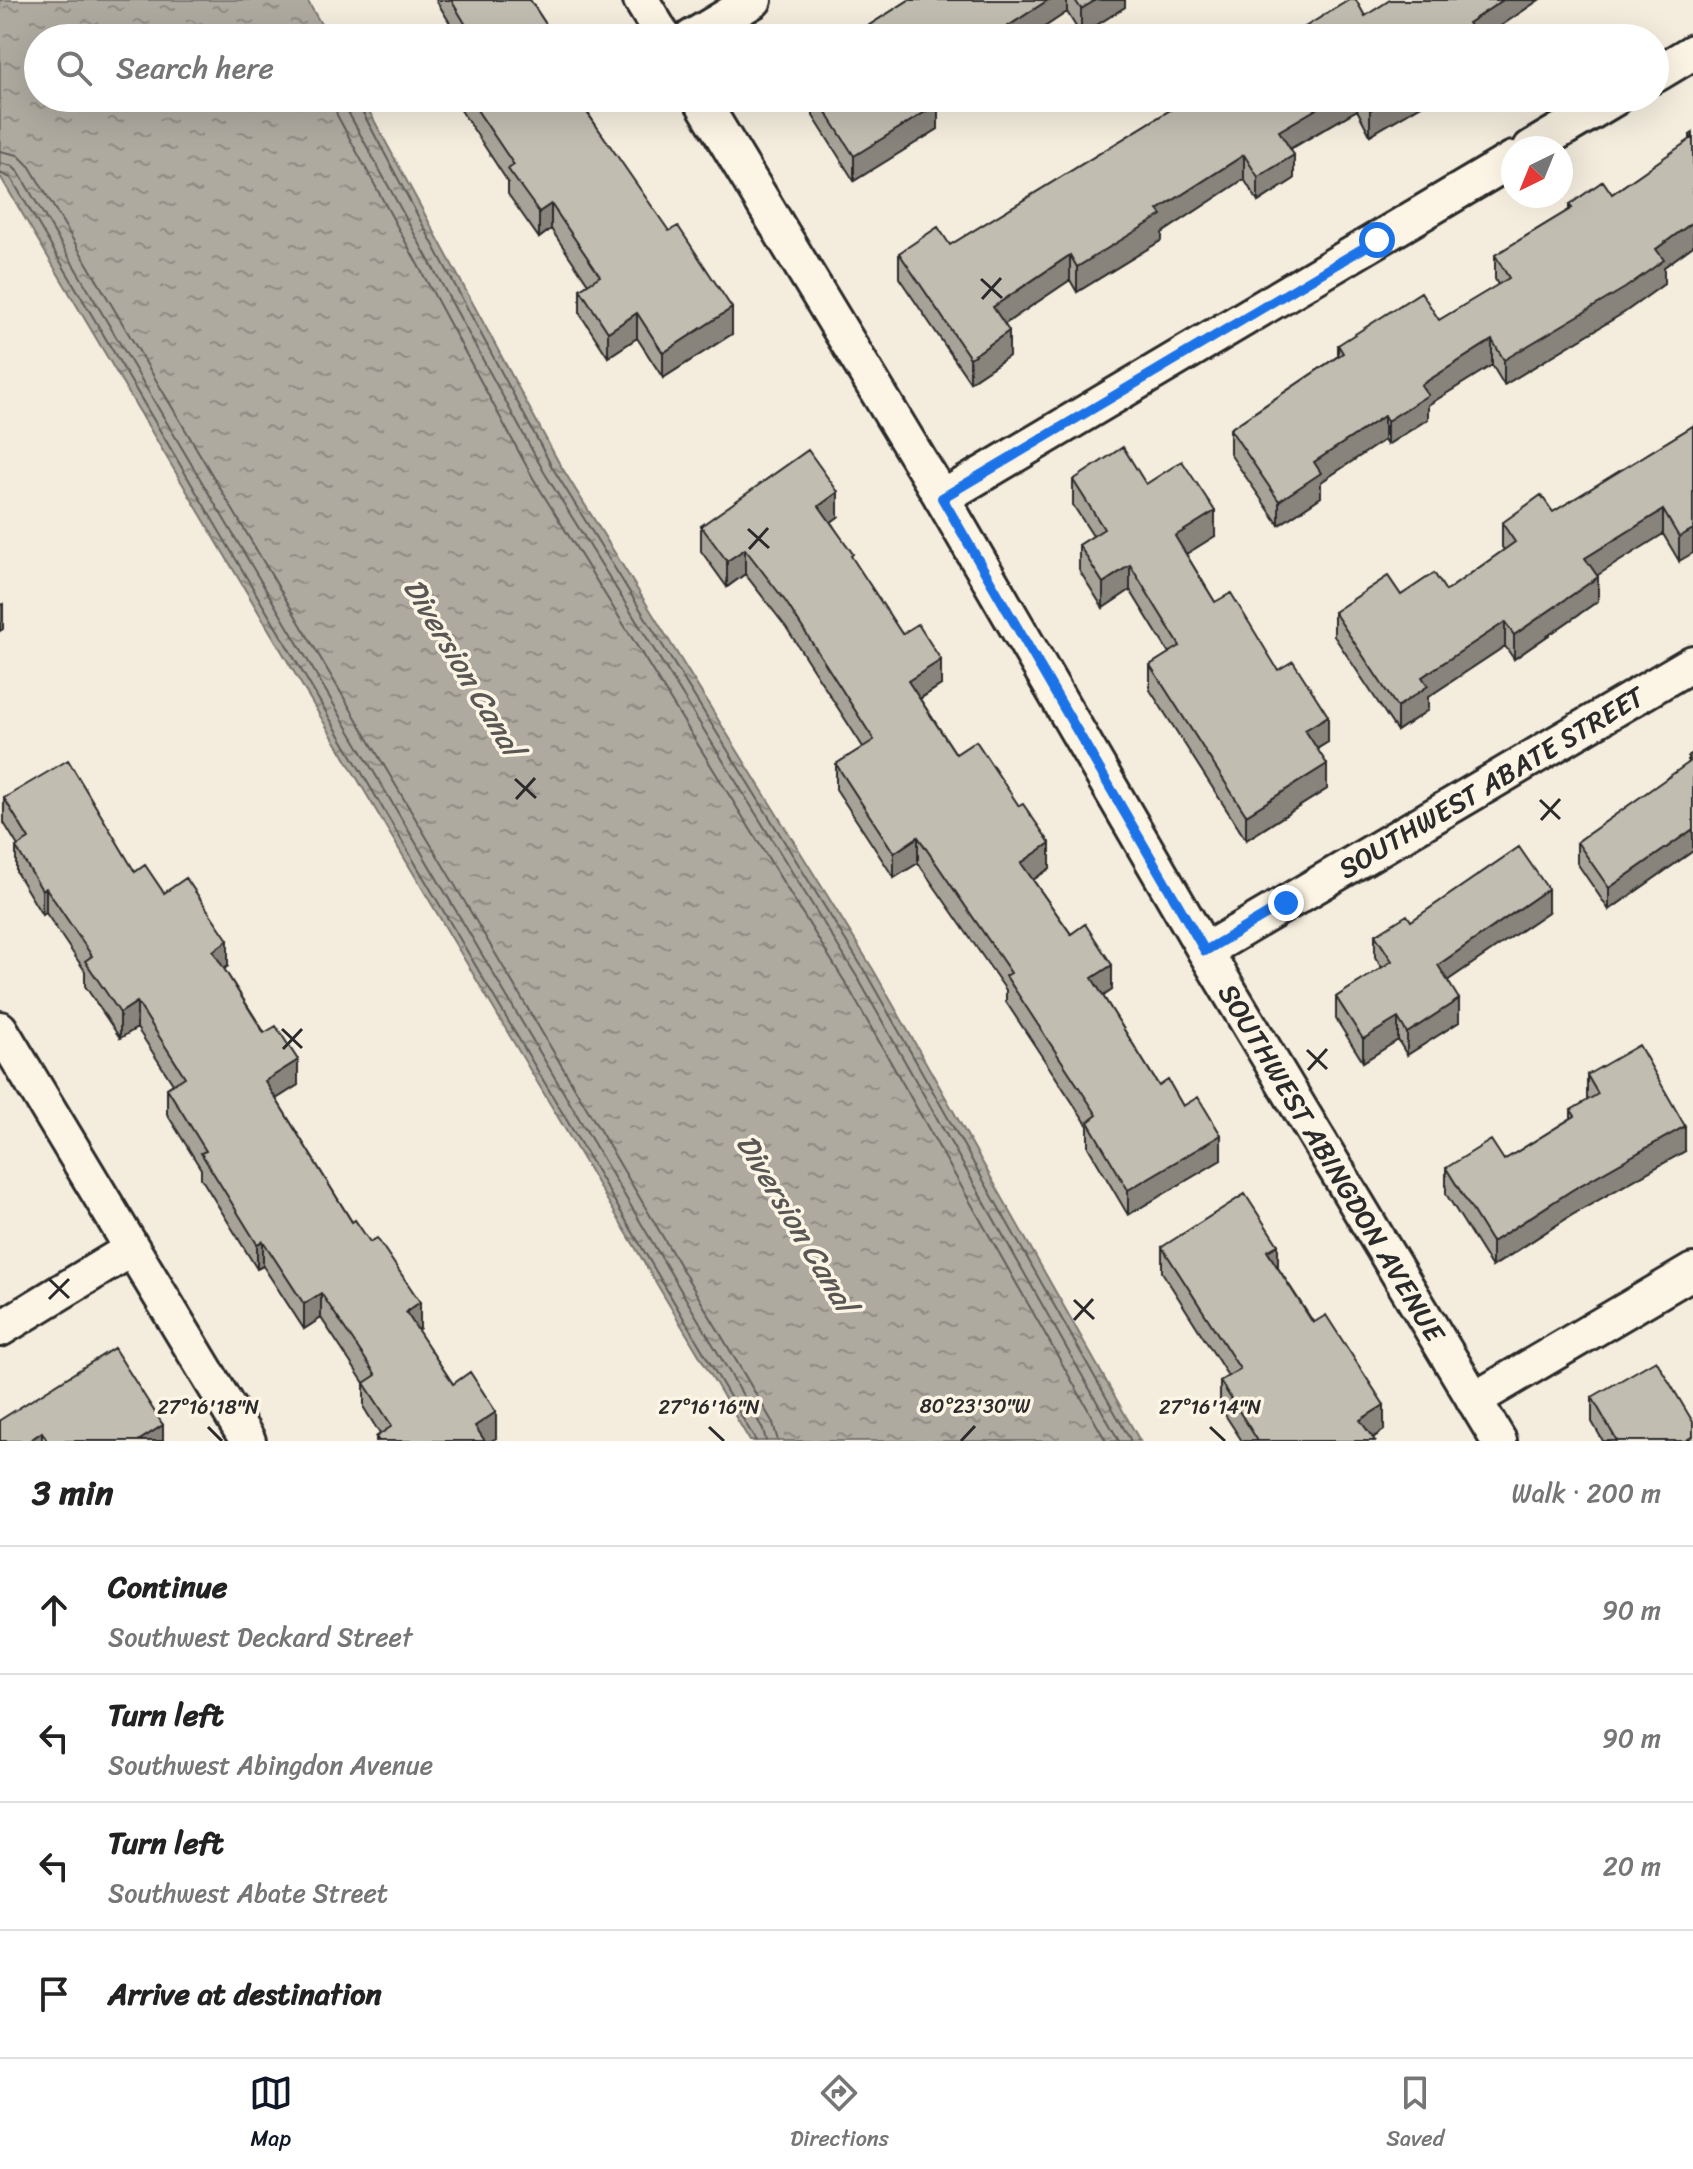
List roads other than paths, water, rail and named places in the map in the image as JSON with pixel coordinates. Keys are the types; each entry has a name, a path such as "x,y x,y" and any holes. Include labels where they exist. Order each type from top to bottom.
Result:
{"street":[{"path":"641,0 656,24"},
{"path":"714,24 754,0"},
{"path":"1669,67 1693,52"},
{"name":"SOUTHWEST ABINGDON AVENUE","path":"708,112 942,498 1205,951 1499,1441"},
{"path":"1551,136 1591,112"},
{"path":"942,498 1501,166"},
{"name":"SOUTHWEST ABATE STREET","path":"1205,951 1693,663"},
{"path":"0,1029 130,1250 248,1441"},
{"path":"0,1329 130,1250"},
{"path":"1474,1400 1693,1271"}],"water":[{"name":"Diversion Canal","path":"0,0 307,0 321,24 24,24 24,112 370,112 559,463 874,971 1140,1441 750,1441 0,176"}]}
